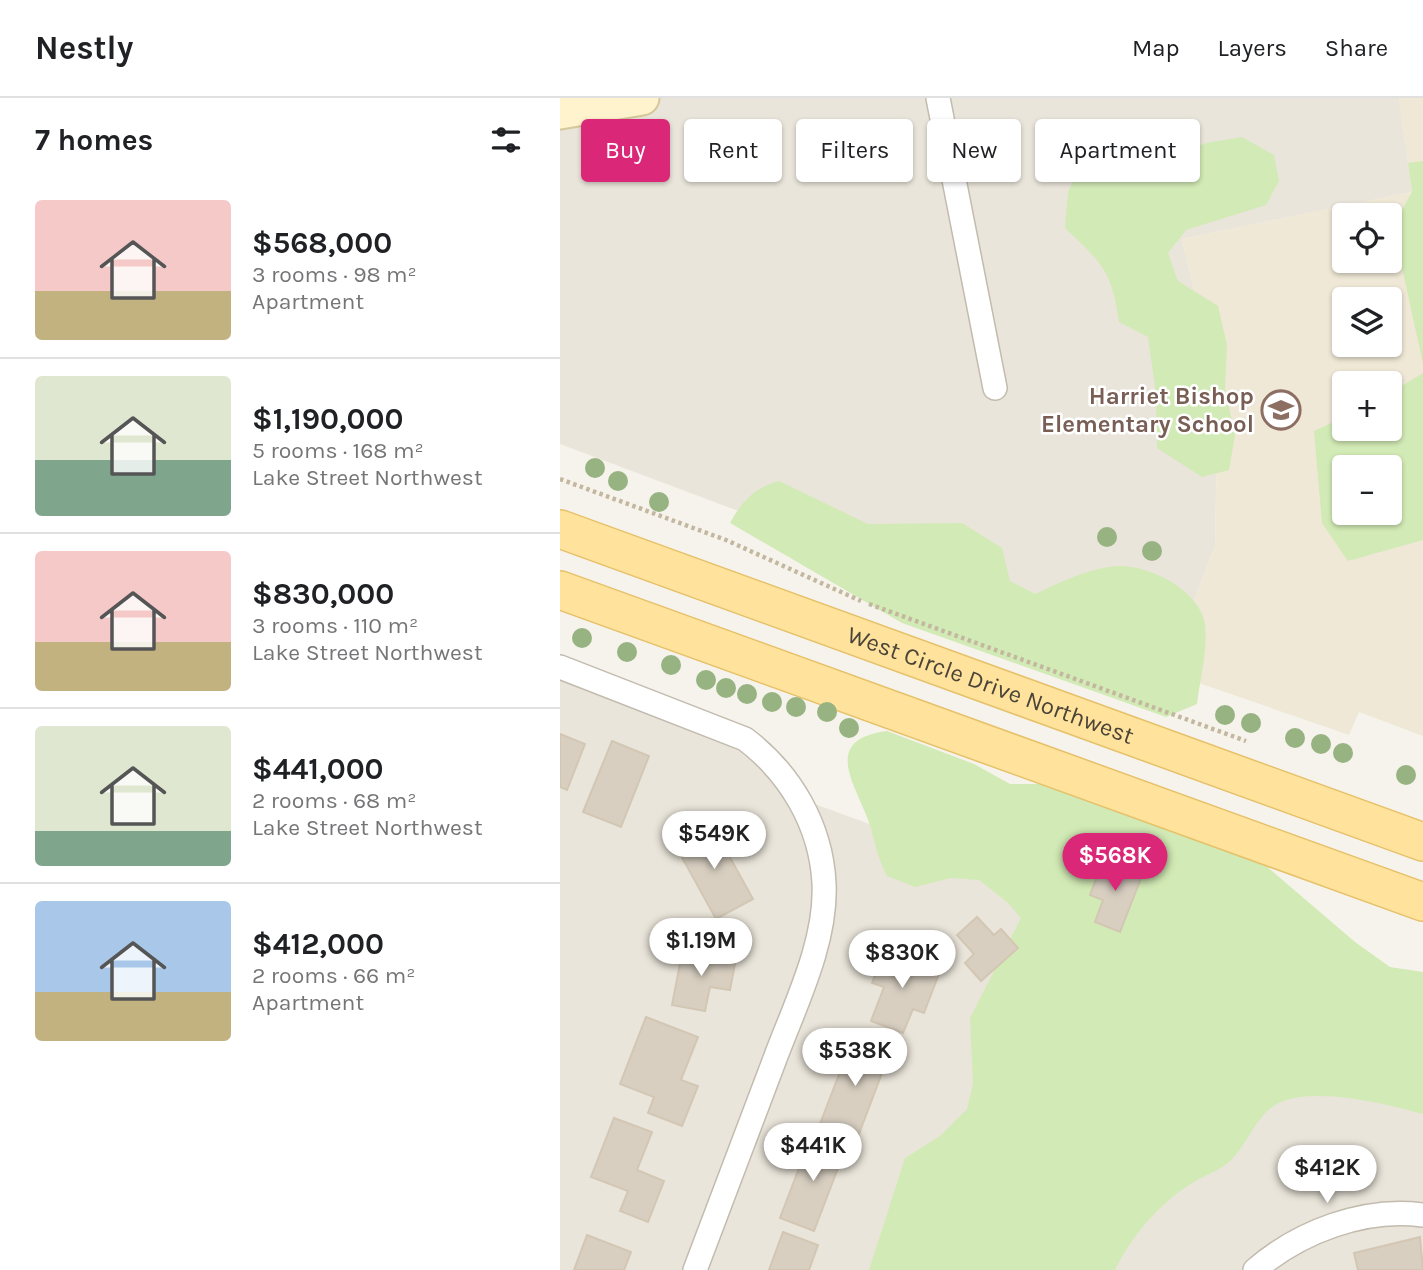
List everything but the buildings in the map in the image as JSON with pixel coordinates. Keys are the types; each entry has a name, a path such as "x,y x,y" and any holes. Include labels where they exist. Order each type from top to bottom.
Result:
{"main road":[{"name":"West Circle Drive Northwest","path":"560,529 1423,842"},
{"path":"560,590 1423,902"}],"street":[{"path":"560,112 642,98"},
{"path":"938,98 995,388"},
{"path":"560,667 744,739 762,752 798,798 821,855 824,886 807,974 695,1270"},
{"path":"1255,1270 1306,1236 1342,1223 1376,1216 1423,1215"}],"path":[{"path":"560,479 726,540 859,601 1247,741"}],"shaded area":[{"path":"560,98 1399,98 1412,192 1358,203 1332,203 1332,208 1182,239 1218,391 1215,546 1167,672 560,444"},
{"name":"Harriet Bishop Elementary School","path":"1399,98 1423,98 1423,736 1359,712 1349,735 1167,672 1215,546 1218,391 1182,239 1332,208 1332,273 1402,273 1402,203 1358,203 1412,192"},
{"path":"560,667 726,729 798,798 1423,1025 1423,1270 560,1270"}],"green space":[{"path":"1242,137 1274,155 1279,181 1266,205 1186,230 1168,253 1178,281 1218,306 1227,345 1225,389 1235,435 1229,470 1202,477 1157,448 1156,394 1148,337 1119,322 1109,279 1097,260 1065,228 1068,192 1073,182 1200,182 1200,145"},
{"path":"1423,161 1423,364 1402,267 1402,210 1412,192 1408,163"},
{"path":"1423,373 1423,540 1348,561 1322,523 1314,431 1332,423 1332,441 1402,441 1402,386"},
{"path":"779,481 868,524 962,523 1002,548 1010,581 1035,594 1084,573 1116,566 1143,569 1171,582 1193,600 1205,624 1205,654 1197,704 1166,717 902,623 730,523 750,496 762,487"},
{"path":"887,731 974,764 1010,784 1049,784 1265,865 1355,942 1390,967 1423,972 1423,1114 1368,1101 1324,1096 1286,1100 1272,1107 1229,1162 1192,1183 1157,1211 1138,1232 1115,1270 869,1270 905,1158 940,1136 967,1109 973,1084 970,1018 1021,918 1007,902 979,880 951,878 915,887 887,876 852,780 848,754 854,744 866,736"}],"place":[{"name":"Harriet Bishop Elementary School","path":"1281,410"}]}
